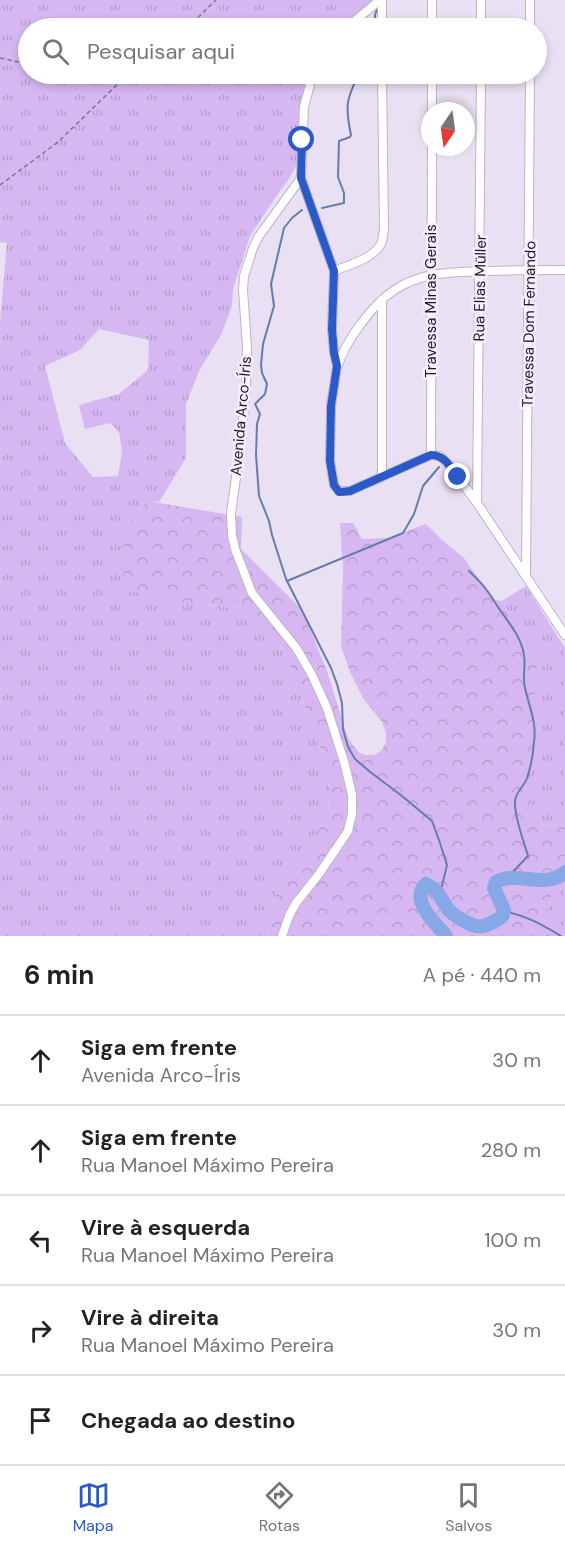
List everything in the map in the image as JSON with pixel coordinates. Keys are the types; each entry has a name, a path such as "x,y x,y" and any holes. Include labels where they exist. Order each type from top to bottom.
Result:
{"street":[{"path":"358,18 381,0"},
{"path":"381,0 382,18"},
{"path":"432,0 432,18"},
{"path":"481,0 481,18"},
{"path":"530,0 530,18"},
{"path":"310,84 303,114 301,178 334,271 332,329 337,366"},
{"path":"334,271 366,257 376,250 382,240 384,230 382,84"},
{"path":"432,84 432,102"},
{"name":"Rua Elias Müller","path":"477,503 481,84"},
{"name":"Travessa Dom Fernando","path":"526,575 530,84"},
{"name":"Travessa Minas Gerais","path":"431,455 432,156"},
{"name":"Avenida Arco-Íris","path":"282,936 296,903 326,865 348,831 352,814 352,795 345,765 327,708 297,648 252,593 232,535 231,513 246,385 247,346 243,283 253,248 259,236 301,178"},
{"path":"565,270 480,271 431,275 397,289 382,300 368,315 345,348 337,366 331,406 330,439 330,461 334,485 339,492 350,491 431,455 445,459 565,635"},
{"path":"382,300 382,477"}],"path":[{"path":"197,18 216,0"},
{"path":"0,58 18,62"},
{"path":"0,185 58,142 118,84"}],"green space":[{"path":"0,0 387,0 366,18 18,18 18,84 313,84 306,100 302,156 250,236 233,289 232,306 222,333 199,371 186,404 186,458 159,502 148,501 138,511 195,604 241,608 284,650 330,775 328,809 311,854 279,881 267,936 0,936 0,322 7,243 0,242","holes":["99,329 149,340 148,370 119,394 79,405 85,429 110,423 119,432 122,452 118,476 93,477 65,443 45,366 80,350"]},
{"path":"148,501 242,517 241,549 303,611 328,674 348,738 358,752 365,755 374,755 381,751 386,742 386,732 382,722 363,698 350,672 341,646 343,568 340,523 353,523 362,539 388,538 426,524 464,558 487,591 495,600 502,601 523,641 538,644 531,759 531,811 543,826 561,825 565,821 565,872 556,885 549,903 542,936 267,936 279,881 311,854 328,809 330,775 284,650 241,608 195,604 123,590 124,533 138,511"},
{"path":"526,586 565,648 565,821 561,825 543,826 530,811 531,759 523,641 502,601"},
{"path":"565,872 565,936 542,936 549,902 556,885"}],"waterway":[{"path":"375,18 378,6"},
{"path":"322,208 344,203 344,193 338,177 339,141 351,135 348,103 354,84"},
{"path":"302,210 284,228 271,284 274,306 263,344 261,365 267,384 265,394 255,404 260,414 257,424 256,455 259,496 286,579 337,684 342,703 343,729 348,747 355,759 432,821 447,865 440,894"},
{"path":"287,581 403,533 414,514 423,486 439,467"},
{"path":"469,571 488,592 520,642 524,659 524,684 535,735 530,769 526,781 516,795 515,802 528,856 507,878"},
{"path":"446,936 422,904 422,891 426,884 437,892 448,909 459,918 471,925 485,926 502,917 504,910 494,888 496,882 513,878 549,879 565,872"},
{"path":"504,911 534,921 561,936"}],"route":[{"path":"302,140 301,178 334,271 332,341 337,366 331,406 330,439 330,461 334,485 339,492 350,491 431,455 445,459 458,477"}]}
